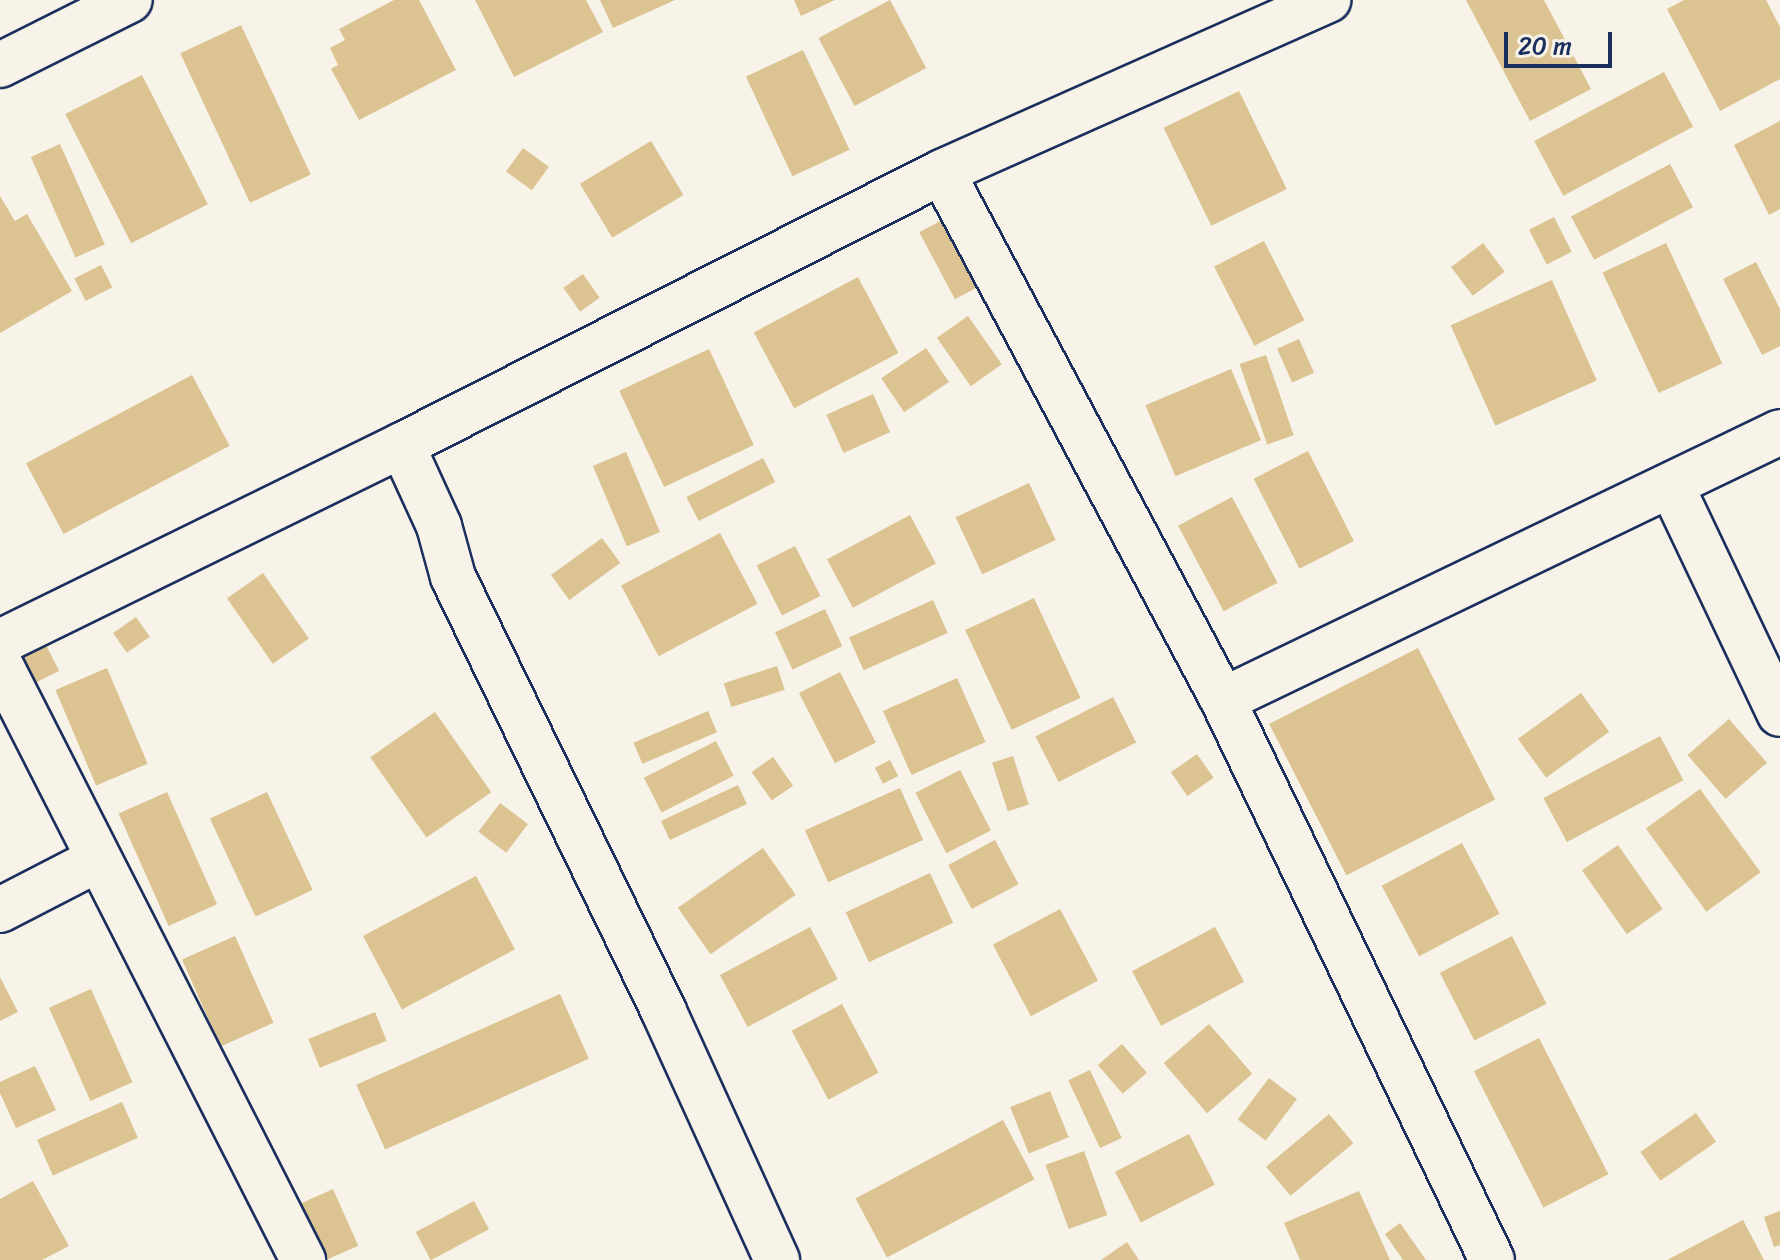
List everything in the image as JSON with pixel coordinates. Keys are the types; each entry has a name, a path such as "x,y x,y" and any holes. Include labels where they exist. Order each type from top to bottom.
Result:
{"street":[{"path":"0,65 130,0"},
{"path":"0,642 402,445 942,172 1328,0"},
{"path":"942,172 1223,700 1492,1260"},
{"path":"1223,700 1672,487 1780,432"},
{"path":"402,445 439,526 453,577 664,1012 777,1260"},
{"path":"1672,487 1780,714"},
{"path":"0,664 303,1260"},
{"path":"0,910 97,860"}],"building":[{"path":"394,0 419,0 456,70 359,120 331,69 338,65 330,48 345,40 339,29"},
{"path":"475,0 586,0 603,32 514,77"},
{"path":"600,0 675,0 613,28"},
{"path":"794,0 835,0 801,16"},
{"path":"890,0 926,68 855,106 818,38"},
{"path":"1466,0 1544,0 1591,89 1530,121"},
{"path":"1684,0 1766,0 1780,27 1780,79 1720,111 1667,9"},
{"path":"241,25 311,175 250,203 180,53"},
{"path":"803,50 849,150 792,176 746,77"},
{"path":"1664,72 1693,127 1563,196 1534,141"},
{"path":"142,75 208,204 131,243 65,114"},
{"path":"1239,91 1287,189 1211,226 1164,128"},
{"path":"1780,121 1780,209 1769,215 1734,145"},
{"path":"651,141 683,195 612,238 580,184"},
{"path":"60,144 105,244 76,258 31,157"},
{"path":"523,148 549,167 532,190 506,171"},
{"path":"1670,164 1693,207 1594,260 1571,217"},
{"path":"0,196 15,221 27,214 72,291 0,333"},
{"path":"1554,217 1572,252 1547,264 1529,230"},
{"path":"944,219 980,286 955,299 919,232"},
{"path":"1264,241 1304,320 1255,346 1214,266"},
{"path":"1483,243 1505,272 1473,296 1451,267"},
{"path":"1666,243 1722,364 1659,393 1603,273"},
{"path":"1756,262 1780,309 1780,346 1762,355 1723,279"},
{"path":"101,265 112,287 86,301 74,279"},
{"path":"583,274 600,298 580,312 563,288"},
{"path":"858,277 898,353 794,408 754,332"},
{"path":"1552,280 1597,380 1495,426 1451,325"},
{"path":"968,316 1002,364 971,386 937,338"},
{"path":"1299,339 1314,373 1292,383 1277,349"},
{"path":"926,348 949,382 904,412 881,378"},
{"path":"709,349 754,445 664,487 619,391"},
{"path":"1266,355 1294,435 1267,444 1240,364"},
{"path":"1231,369 1261,440 1175,476 1145,405"},
{"path":"192,375 230,446 64,534 26,463"},
{"path":"873,394 890,432 843,453 826,415"},
{"path":"1308,451 1354,541 1300,569 1254,479"},
{"path":"626,452 660,532 627,546 593,466"},
{"path":"763,458 775,482 699,521 686,497"},
{"path":"1029,483 1056,540 982,574 956,517"},
{"path":"1232,497 1278,583 1224,611 1178,526"},
{"path":"910,515 936,564 853,608 827,559"},
{"path":"720,533 758,604 659,656 621,586"},
{"path":"602,538 620,563 569,600 551,575"},
{"path":"795,546 820,596 782,615 757,566"},
{"path":"263,573 309,639 273,664 227,598"},
{"path":"1034,598 1080,698 1012,730 965,630"},
{"path":"933,600 948,633 864,670 849,637"},
{"path":"825,609 842,646 792,669 775,632"},
{"path":"136,617 150,637 127,653 113,633"},
{"path":"46,645 59,671 35,683 22,657"},
{"path":"1418,648 1495,799 1346,875 1269,724"},
{"path":"777,666 785,690 731,707 724,683"},
{"path":"107,668 148,764 96,786 55,690"},
{"path":"840,672 876,742 835,763 799,693"},
{"path":"957,678 985,742 911,775 883,711"},
{"path":"1581,693 1609,732 1546,778 1518,739"},
{"path":"1113,697 1136,742 1059,782 1035,736"},
{"path":"708,711 717,732 642,764 633,743"},
{"path":"435,712 491,792 426,838 370,757"},
{"path":"1729,719 1767,763 1726,799 1687,755"},
{"path":"1660,736 1683,780 1567,842 1543,798"},
{"path":"716,741 734,776 662,813 644,778"},
{"path":"1197,754 1214,778 1187,796 1171,772"},
{"path":"1013,756 1029,805 1008,811 992,763"},
{"path":"773,757 793,786 772,801 752,772"},
{"path":"890,760 898,776 883,784 875,768"},
{"path":"960,770 991,831 946,853 915,793"},
{"path":"738,785 747,804 670,840 661,821"},
{"path":"900,788 923,840 828,882 805,830"},
{"path":"1700,789 1761,872 1706,912 1646,828"},
{"path":"167,792 217,904 169,926 119,814"},
{"path":"267,792 313,890 256,917 210,819"},
{"path":"500,803 528,824 506,853 478,832"},
{"path":"995,840 1018,884 972,909 948,865"},
{"path":"1462,843 1500,914 1419,956 1382,886"},
{"path":"1618,845 1663,909 1627,934 1582,870"},
{"path":"763,848 796,895 711,954 678,908"},
{"path":"930,873 953,923 869,962 846,912"},
{"path":"476,876 515,949 402,1009 363,936"},
{"path":"1060,909 1098,981 1031,1016 993,945"},
{"path":"810,927 838,979 748,1027 720,975"},
{"path":"1215,927 1244,982 1161,1026 1132,971"},
{"path":"235,936 274,1023 221,1046 182,960"},
{"path":"1512,936 1547,1004 1474,1040 1440,973"},
{"path":"0,977 18,1012 0,1021"},
{"path":"91,989 132,1082 90,1101 49,1008"},
{"path":"560,994 589,1059 385,1150 356,1085"},
{"path":"842,1004 879,1073 828,1100 792,1031"},
{"path":"375,1012 387,1041 320,1068 308,1039"},
{"path":"1209,1024 1252,1074 1207,1113 1164,1063"},
{"path":"1539,1038 1608,1174 1543,1207 1474,1071"},
{"path":"1122,1044 1147,1073 1123,1094 1098,1065"},
{"path":"35,1066 56,1110 16,1128 0,1093 0,1082"},
{"path":"1090,1070 1122,1138 1100,1148 1068,1080"},
{"path":"1269,1078 1297,1099 1266,1141 1238,1120"},
{"path":"1050,1091 1069,1137 1029,1153 1010,1107"},
{"path":"122,1102 138,1138 53,1175 37,1140"},
{"path":"1696,1113 1716,1142 1660,1181 1640,1152"},
{"path":"1329,1114 1353,1143 1291,1196 1266,1167"},
{"path":"1003,1120 1034,1179 887,1258 856,1198"},
{"path":"1189,1134 1215,1185 1141,1222 1115,1172"},
{"path":"1084,1151 1107,1215 1069,1229 1045,1165"},
{"path":"33,1181 69,1246 42,1260 0,1260 0,1199"},
{"path":"333,1189 358,1246 325,1260 300,1204"},
{"path":"1359,1191 1390,1260 1300,1260 1284,1223"},
{"path":"474,1201 489,1229 431,1260 416,1232"},
{"path":"1780,1211 1780,1245 1774,1247 1764,1217"},
{"path":"1743,1220 1764,1260 1667,1260"},
{"path":"1400,1223 1426,1260 1403,1260 1385,1234"},
{"path":"1127,1242 1139,1260 1101,1260"}]}
